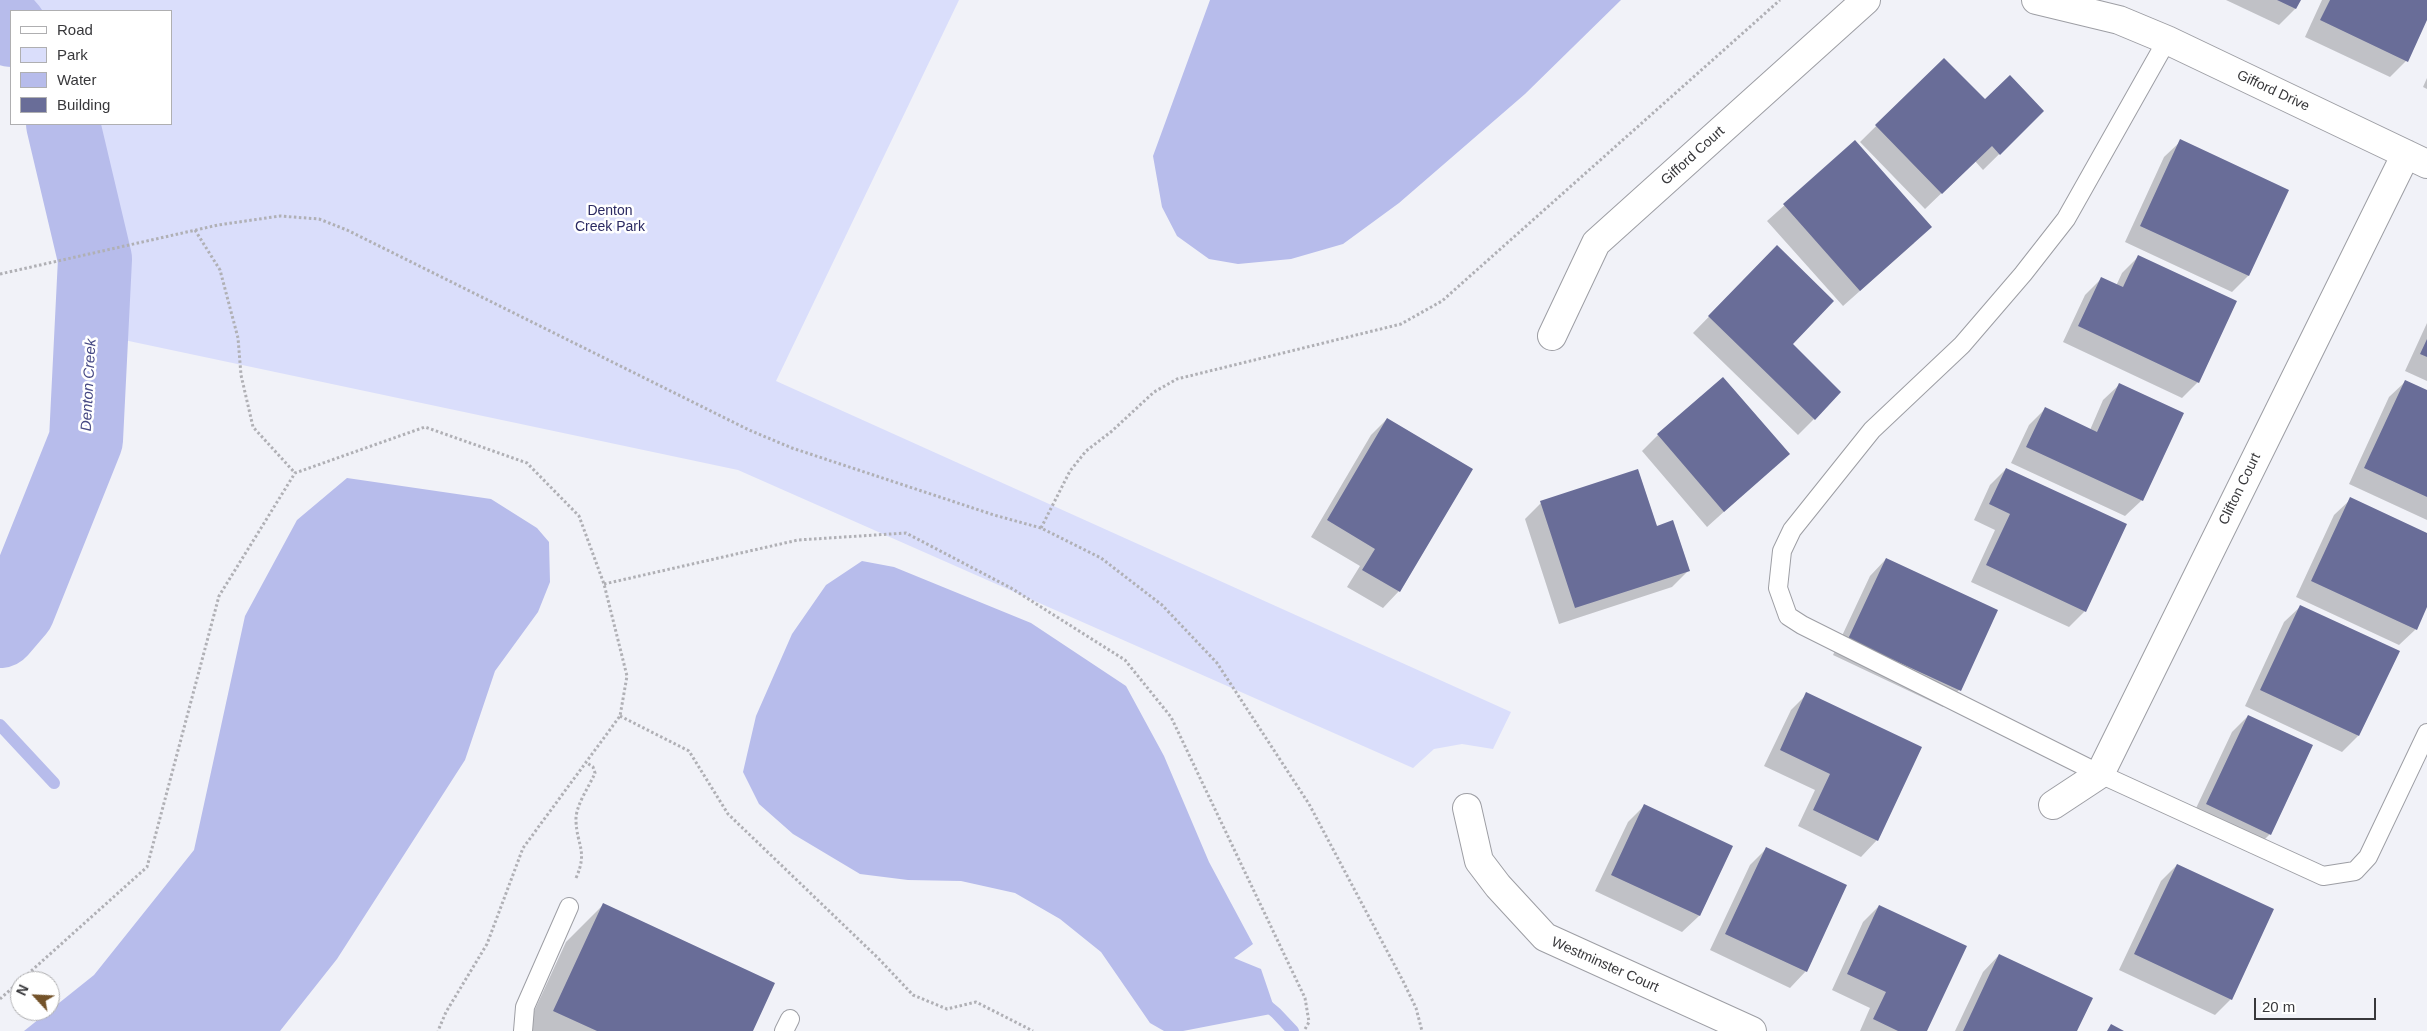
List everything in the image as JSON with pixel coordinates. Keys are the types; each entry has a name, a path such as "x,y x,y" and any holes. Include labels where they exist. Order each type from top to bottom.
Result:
{"street":[{"name":"Gifford Court","path":"1552,336 1596,243 1866,0"},
{"path":"2036,0 2121,10"},
{"name":"Gifford Drive","path":"2121,10 2167,40 2416,159"},
{"name":"Clifton Court","path":"2100,774 2416,159"},
{"path":"2053,804 2100,774"},
{"name":"Westminster Court","path":"1467,808 1479,861 1498,886 1545,937 1752,1031"}],"lane":[{"path":"2167,40 2066,219 2023,274 1962,345 1872,430 1792,530 1782,551 1778,588 1788,616 1802,625 2100,774 2323,876 2355,871 2368,857 2427,733"},
{"path":"523,1031 525,1007 569,906"}],"path":[{"path":"1041,528 1070,470 1086,451 1154,392 1177,379 1401,324 1442,301 1780,0"},
{"path":"0,274 218,225 280,216 319,220 347,230 749,430 801,451 994,515 1041,528 1108,564 1162,606 1217,664 1309,804 1403,980 1416,1008 1422,1031"},
{"path":"195,230 220,270 238,338 242,375 253,427 294,473"},
{"path":"31,971 148,867 219,596 294,473 425,427 527,463 579,516 604,584 626,676 620,716 523,848 488,944 446,1012 438,1031"},
{"path":"604,584 798,540 906,533 1011,588 1124,660 1170,716 1305,998 1309,1022 1304,1031"},
{"path":"620,716 689,752 728,814 878,958 913,995 947,1009 976,1002 1033,1031"},
{"path":"569,906 569,895 582,860 582,847 576,820 595,773 587,763"},
{"path":"0,999 10,990"}],"green space":[{"name":"Denton Creek Park","path":"0,0 959,0 776,381 1511,712 1493,749 1462,744 1434,749 1413,768 738,470 91,333 95,259 63,125 172,125 172,10 10,10 10,29 0,17"}],"water":[{"path":"1210,0 1621,0 1525,94 1399,203 1343,244 1291,259 1238,264 1209,259 1177,236 1162,207 1153,156"},
{"path":"347,478 491,499 537,528 549,542 550,582 538,612 495,671 465,760 337,959 280,1031 24,1031 36,1021 60,1021 60,1002 94,975 194,850 245,616 297,520"},
{"path":"862,561 894,567 1031,623 1126,686 1164,756 1209,862 1253,944 1234,958 1261,969 1276,1013 1183,1031 1164,1031 1150,1023 1101,952 1060,919 1015,893 961,881 908,880 860,874 793,834 759,804 743,772 756,716 792,634 826,585"}],"building":[{"path":"2277,0 2301,0 2296,9"},
{"path":"2330,0 2427,0 2427,20 2408,62 2320,20"},
{"path":"1944,58 1985,99 2010,75 2044,111 2000,155 1992,146 1942,194 1875,125"},
{"path":"2180,139 2289,190 2249,276 2140,226"},
{"path":"1855,140 1932,227 1860,291 1783,204"},
{"path":"1777,245 1834,301 1793,344 1841,392 1815,420 1708,316"},
{"path":"2138,255 2237,301 2199,383 2078,326 2101,277 2123,287"},
{"path":"2427,339 2427,357 2420,354"},
{"path":"1723,377 1790,454 1724,512 1657,434"},
{"path":"2405,380 2427,390 2427,497 2364,468"},
{"path":"2119,383 2184,413 2143,501 2026,447 2045,407 2097,432"},
{"path":"1387,418 1473,469 1400,592 1362,570 1375,549 1327,520"},
{"path":"2006,468 2127,524 2086,612 1986,565 2010,514 1989,504"},
{"path":"1638,469 1657,526 1673,520 1690,571 1575,608 1540,501"},
{"path":"2350,497 2427,533 2427,607 2417,630 2311,581"},
{"path":"1886,558 1998,610 1961,691 1848,639"},
{"path":"2300,605 2400,651 2359,736 2260,690"},
{"path":"1806,692 1922,747 1878,841 1813,810 1830,774 1780,750"},
{"path":"2248,715 2313,745 2271,835 2206,804"},
{"path":"1644,804 1733,846 1700,916 1611,875"},
{"path":"1766,847 1847,885 1807,972 1725,934"},
{"path":"2177,864 2274,909 2232,1000 2134,954"},
{"path":"603,903 775,983 753,1031 597,1031 553,1011"},
{"path":"1879,905 1967,946 1927,1031 1898,1031 1873,1019 1886,992 1847,974"},
{"path":"1999,954 2093,998 2077,1031 1963,1031"},
{"path":"2111,1024 2124,1031 2107,1031"}],"waterway":[{"name":"Denton Creek","path":"0,17 10,29"},
{"name":"Denton Creek","path":"0,631 18,610 86,440 95,259 63,125"},
{"path":"0,725 54,783"},
{"path":"1264,1003 1293,1031"}]}
